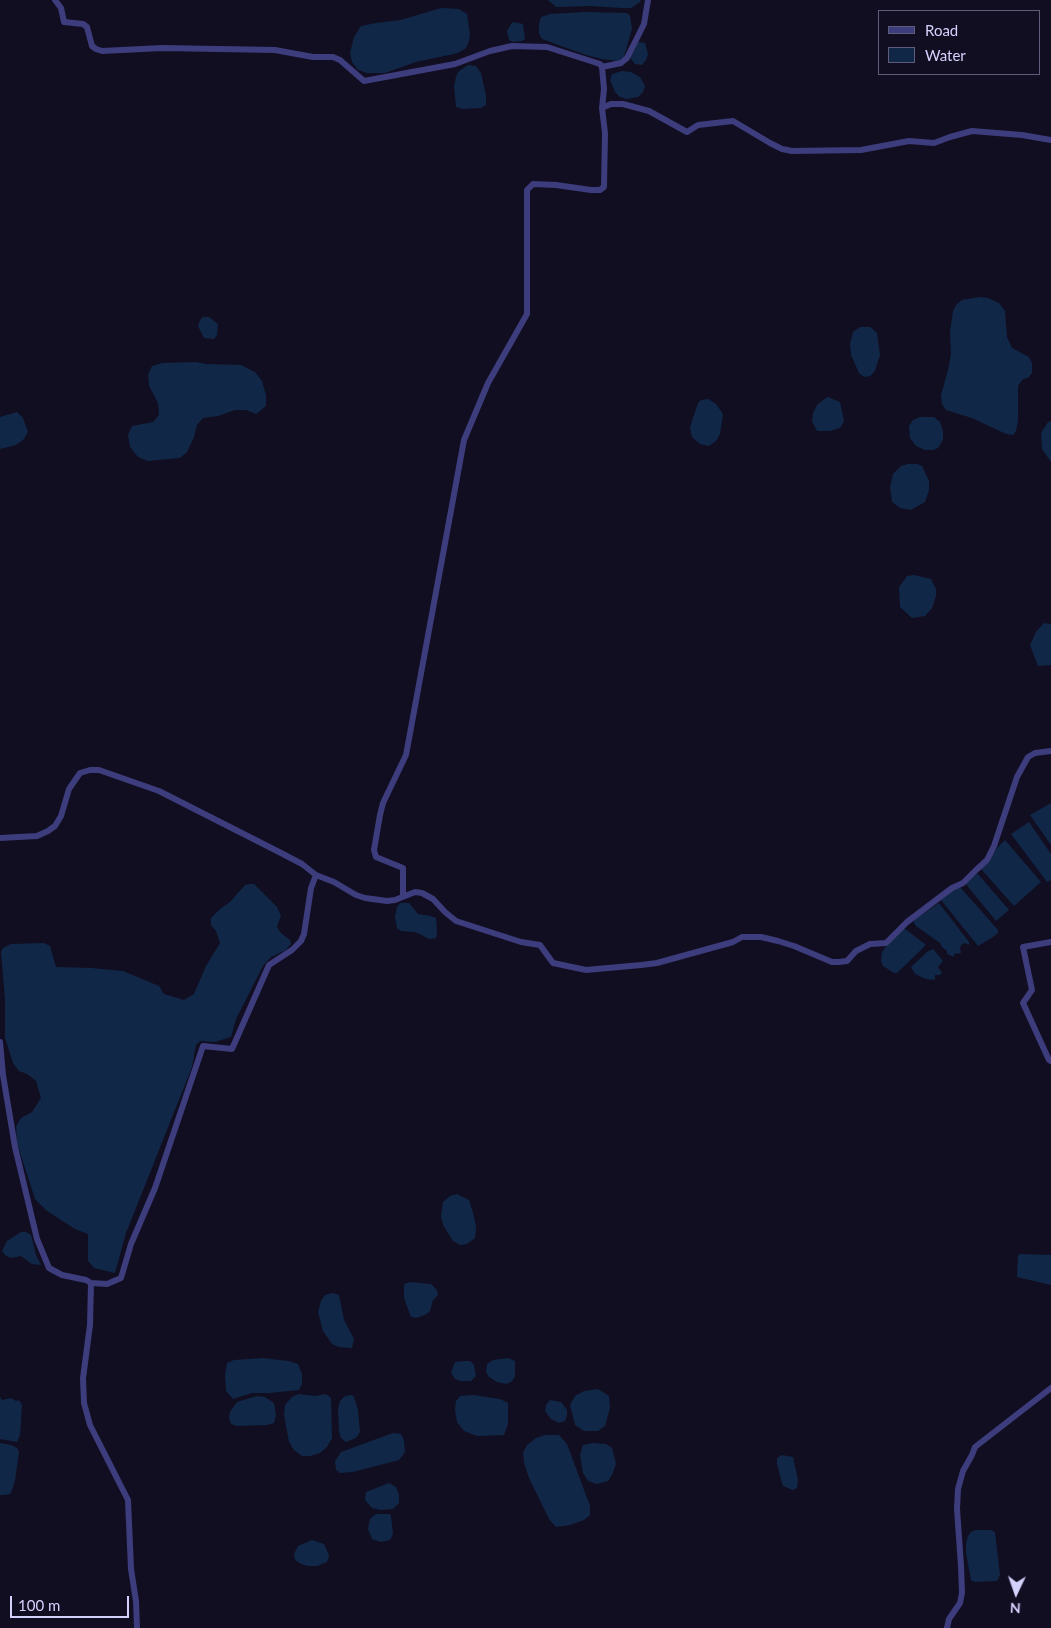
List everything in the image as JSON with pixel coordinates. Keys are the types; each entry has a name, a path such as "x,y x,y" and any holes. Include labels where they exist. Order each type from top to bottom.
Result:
{"street":[{"path":"55,0 60,8 64,22 83,24 87,27 92,46 102,51 162,48 275,50 313,57 333,57 345,64 364,81 455,64 512,46 547,47 600,64 602,67 604,88 602,108 605,133 604,186 600,190 591,190 533,184 527,190 527,314 488,383 464,440 406,756 383,803 374,850 376,857 403,868 402,896"},
{"path":"602,67 621,63 627,58 644,24 648,0"},
{"path":"602,108 611,104 623,104 648,111 687,132 698,125 734,122 770,144 792,151 861,150 909,140 934,143 972,131 1022,135 1051,140"},
{"path":"0,838 37,836 48,831 55,826 61,816 69,788 80,773 99,770 159,791 296,860 316,876 334,882 340,887 365,898 387,901 415,892 422,894 433,899 456,922 521,942 540,945 554,963 586,970 656,963 733,942 742,937 778,941 832,962 847,961 856,951 870,944 886,943 907,922 952,888 963,883 987,860 994,846 1017,777 1028,757 1035,753 1051,751"},
{"path":"0,1042 3,1075 15,1147 36,1239 49,1268 62,1275 92,1283 107,1284 121,1278 130,1244 155,1188 203,1046 232,1049 269,965 292,950 301,941 304,934 311,888 316,876"},
{"path":"1051,942 1022,947 1032,990 1023,1003 1051,1061"},
{"path":"92,1283 90,1325 82,1378 84,1404 90,1425 128,1500 131,1569 136,1601 137,1628"},
{"path":"947,1628 949,1619 960,1602 962,1593 962,1566 957,1509 958,1489 963,1471 975,1447 1051,1388"}],"water":[{"path":"548,0 641,0 631,8 622,8 591,6 556,7"},
{"path":"441,8 459,9 467,14 469,41 466,48 458,53 416,62 385,73 367,73 358,70 352,62 350,53 354,37 361,26 401,20"},
{"path":"585,12 627,13 630,16 632,29 624,57 618,61 602,59 542,39 539,33 541,17 550,14"},
{"path":"513,22 523,24 525,39 522,41 513,42 509,40 507,31"},
{"path":"638,42 645,43 648,54 642,65 635,64 631,59 631,52"},
{"path":"468,65 476,66 481,73 486,95 486,105 481,108 463,109 456,107 454,86 456,77 458,72"},
{"path":"622,71 631,72 640,77 645,86 643,92 638,97 627,99 620,97 615,92 610,80 612,74"},
{"path":"979,297 988,298 999,303 1005,311 1007,337 1012,348 1029,357 1032,363 1032,373 1028,378 1023,379 1018,386 1018,421 1013,435 1006,434 972,418 946,410 942,404 941,395 951,354 950,332 953,311 962,300"},
{"path":"203,317 209,317 218,324 217,335 214,339 204,338 198,326"},
{"path":"860,327 870,327 877,333 880,355 875,371 870,376 864,377 859,373 851,355 850,344 853,332"},
{"path":"196,362 241,365 255,372 262,381 266,395 266,406 256,414 246,410 235,410 218,416 203,418 197,425 187,452 180,458 148,461 138,457 130,447 128,435 132,426 153,422 159,415 158,403 149,386 148,375 152,366 162,363"},
{"path":"828,397 840,402 844,421 840,428 830,431 817,431 812,421 813,413 817,405"},
{"path":"708,399 716,404 723,414 720,434 716,441 709,446 700,444 692,437 690,427 698,403 701,400"},
{"path":"17,412 23,418 28,432 24,439 16,445 0,449 0,417"},
{"path":"920,417 934,417 940,422 943,440 938,448 925,450 916,446 910,438 909,426 913,420"},
{"path":"1051,421 1051,462 1042,449 1041,433 1048,422"},
{"path":"908,464 922,466 929,481 929,490 925,502 911,510 900,508 892,502 890,487 893,474 901,466"},
{"path":"914,575 931,579 936,589 936,596 932,608 925,616 912,618 900,607 899,587 907,576"},
{"path":"1044,623 1051,624 1051,665 1038,666 1030,645 1036,632"},
{"path":"1051,803 1051,845 1030,815"},
{"path":"1029,822 1051,854 1051,880 1047,882 1011,834"},
{"path":"1005,840 1041,882 1014,906 981,869"},
{"path":"977,873 1009,910 996,921 965,883"},
{"path":"254,884 277,907 281,916 277,927 290,940 291,944 286,950 271,957 263,966 236,1019 231,1037 215,1042 200,1041 196,1045 192,1067 126,1233 115,1273 94,1268 88,1261 88,1234 75,1229 47,1211 35,1199 17,1143 16,1126 21,1118 32,1112 41,1098 36,1081 19,1071 13,1063 5,1038 5,999 1,952 3,948 11,944 44,943 50,946 56,967 123,971 159,986 164,994 184,1000 194,994 206,966 220,943 216,931 211,925 211,918 230,902 245,885"},
{"path":"960,887 998,930 998,933 993,937 978,946 941,900 946,894"},
{"path":"400,903 409,903 418,914 436,918 436,938 429,939 420,934 401,931 397,928 395,917"},
{"path":"939,903 969,942 969,945 962,944 960,948 961,953 954,954 954,957 947,954 947,951 940,943 914,923 914,920"},
{"path":"904,928 925,944 925,946 897,973 894,973 883,966 881,961 882,952 893,937"},
{"path":"933,949 943,961 938,967 942,973 935,975 935,980 926,979 915,974 911,967"},
{"path":"457,1194 469,1200 476,1226 475,1238 467,1244 460,1245 453,1241 443,1225 441,1216 443,1202 450,1196"},
{"path":"21,1232 31,1235 36,1255 41,1265 32,1264 21,1256 12,1258 6,1256 2,1251 7,1241"},
{"path":"1018,1255 1051,1255 1051,1285 1017,1277"},
{"path":"410,1282 431,1284 437,1290 438,1295 433,1300 430,1311 416,1318 411,1317 404,1298 404,1284"},
{"path":"333,1293 339,1295 344,1320 354,1339 352,1348 339,1347 332,1344 323,1331 318,1312 325,1295"},
{"path":"263,1358 298,1364 302,1374 302,1384 299,1390 252,1393 233,1399 226,1391 225,1375 227,1363 234,1360"},
{"path":"508,1358 515,1361 515,1377 511,1382 506,1384 497,1382 489,1377 486,1372 487,1364 493,1360"},
{"path":"470,1361 474,1365 476,1376 471,1381 455,1379 451,1373 455,1362"},
{"path":"598,1389 609,1396 610,1408 605,1426 598,1431 584,1431 575,1425 570,1405 575,1396 584,1391"},
{"path":"299,1394 315,1396 326,1394 331,1398 332,1438 327,1447 320,1453 310,1456 302,1456 294,1450 289,1442 284,1415 285,1405 292,1397"},
{"path":"352,1395 358,1410 360,1432 356,1438 346,1442 341,1438 339,1432 338,1409 340,1401 345,1396"},
{"path":"473,1395 500,1399 508,1403 508,1424 504,1435 477,1436 464,1431 457,1422 456,1401 460,1396"},
{"path":"257,1396 265,1397 274,1403 276,1415 274,1423 237,1426 231,1424 230,1412 237,1402"},
{"path":"0,1397 2,1400 11,1398 16,1401 19,1400 22,1405 20,1435 17,1442 0,1439"},
{"path":"550,1400 561,1402 567,1410 565,1421 559,1423 551,1419 545,1411 546,1405"},
{"path":"393,1433 401,1434 404,1440 405,1452 399,1460 353,1472 340,1473 336,1470 335,1461 341,1452"},
{"path":"545,1435 559,1435 567,1444 590,1506 590,1515 584,1520 556,1527 549,1519 529,1478 523,1453 527,1445 536,1438"},
{"path":"0,1443 11,1445 17,1448 19,1452 12,1490 10,1494 4,1495 0,1495"},
{"path":"593,1443 606,1444 612,1448 616,1464 608,1481 597,1484 588,1481 583,1473 580,1455 583,1445"},
{"path":"782,1455 793,1457 798,1480 797,1488 793,1490 783,1486 777,1463 777,1458"},
{"path":"389,1483 396,1487 399,1503 393,1509 381,1510 372,1508 365,1500 366,1492"},
{"path":"376,1514 390,1514 393,1534 390,1540 381,1542 372,1539 368,1529 370,1519"},
{"path":"991,1530 995,1532 1000,1575 997,1581 975,1582 971,1580 966,1543 971,1532"},
{"path":"312,1540 324,1544 329,1555 327,1562 317,1566 308,1566 295,1560 294,1554 298,1546"}]}
